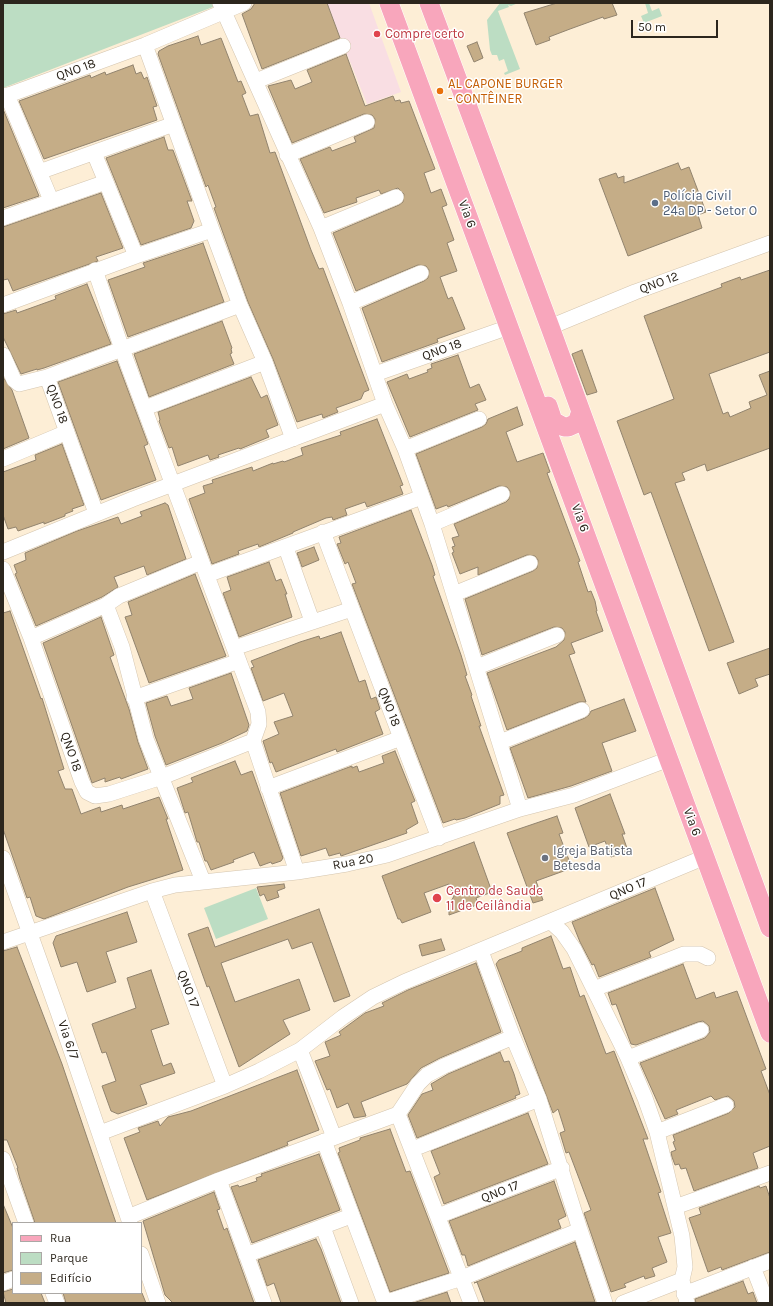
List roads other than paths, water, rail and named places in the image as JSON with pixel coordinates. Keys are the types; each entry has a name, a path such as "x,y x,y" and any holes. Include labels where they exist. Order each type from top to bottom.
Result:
{"main road":[{"name":"Via 6","path":"389,3 508,326 547,426 705,857 764,995 770,1033"},
{"path":"419,3 429,31 454,70"},
{"path":"429,3 770,928"},
{"path":"501,306 528,352 553,421 560,426 568,427 576,423 580,414"}],"street":[{"name":"QNO 18","path":"51,200 5,96 145,45 222,7 244,3"},
{"path":"222,7 321,228 350,303 385,404 404,449 432,524 520,809"},
{"path":"145,45 212,230 240,304 265,362 293,439"},
{"path":"256,81 343,46"},
{"path":"287,155 367,122"},
{"path":"39,172 174,124"},
{"path":"94,153 136,256"},
{"path":"3,218 106,182"},
{"path":"321,228 396,197"},
{"path":"3,305 96,270 212,230"},
{"name":"QNO 12","path":"550,328 635,292 770,242"},
{"path":"96,270 122,349 258,712 259,724 252,741 297,872"},
{"path":"350,303 421,273"},
{"name":"QNO 18","path":"3,355 14,380 20,384 47,377 240,304"},
{"name":"QNO 18","path":"375,374 508,326"},
{"path":"145,408 265,362"},
{"name":"QNO 18","path":"47,377 96,513"},
{"path":"3,552 96,513 385,404"},
{"path":"404,449 479,418"},
{"name":"QNO 18","path":"3,459 67,432"},
{"path":"432,524 502,494"},
{"path":"31,638 106,605 119,596 204,568 286,548 324,532 422,497"},
{"name":"QNO 18","path":"324,532 438,838"},
{"path":"286,548 312,621"},
{"path":"454,594 530,563"},
{"name":"QNO 18","path":"3,569 31,638 82,782 87,792 95,796 110,794 162,777 252,741"},
{"path":"106,605 122,647 134,698 146,739 203,881"},
{"path":"134,698 312,621 352,609"},
{"path":"477,667 557,635"},
{"path":"500,742 582,710"},
{"name":"QNO 18","path":"268,788 401,738"},
{"name":"Rua 20","path":"3,942 152,891 203,881 297,872 347,864 387,855 520,809 574,795 669,759"},
{"name":"QNO 17","path":"100,1133 225,1086 300,1050 342,1017 373,997 404,982 705,857"},
{"name":"Via 6/7","path":"3,858 100,1133 129,1220"},
{"name":"QNO 17","path":"152,891 225,1086"},
{"path":"551,922 562,932 574,949 628,1058 657,1132 684,1252 684,1292"},
{"path":"481,951 513,1037 539,1099 562,1168 580,1230 605,1303"},
{"path":"594,989 684,954 700,954 708,958"},
{"path":"628,1058 701,1030"},
{"path":"129,1220 219,1180 398,1114 418,1084 427,1075 444,1066 513,1037"},
{"path":"300,1050 329,1139 351,1216 384,1303 462,1278 580,1230"},
{"path":"413,1149 539,1099"},
{"path":"657,1132 726,1106"},
{"path":"398,1114 413,1149 471,1303"},
{"path":"3,1159 7,1182 26,1222"},
{"name":"QNO 17","path":"438,1216 562,1168"},
{"path":"675,1207 770,1173"},
{"path":"219,1180 264,1303"},
{"path":"246,1255 351,1216"},
{"path":"323,1227 351,1303"},
{"path":"142,1257 158,1303"},
{"path":"623,1303 684,1292 770,1261"},
{"path":"753,1267 766,1303"}],"place":[{"name":"Compre certo","path":"377,34"},
{"name":"AL CAPONE BURGER - CONTÊINER","path":"440,91"},
{"name":"Polícia Civil 24ª DP - Setor O","path":"655,203"},
{"name":"Igreja Batista Betesda","path":"545,858"},
{"name":"Centro de Saude 11 de Ceilândia","path":"437,898"}]}
